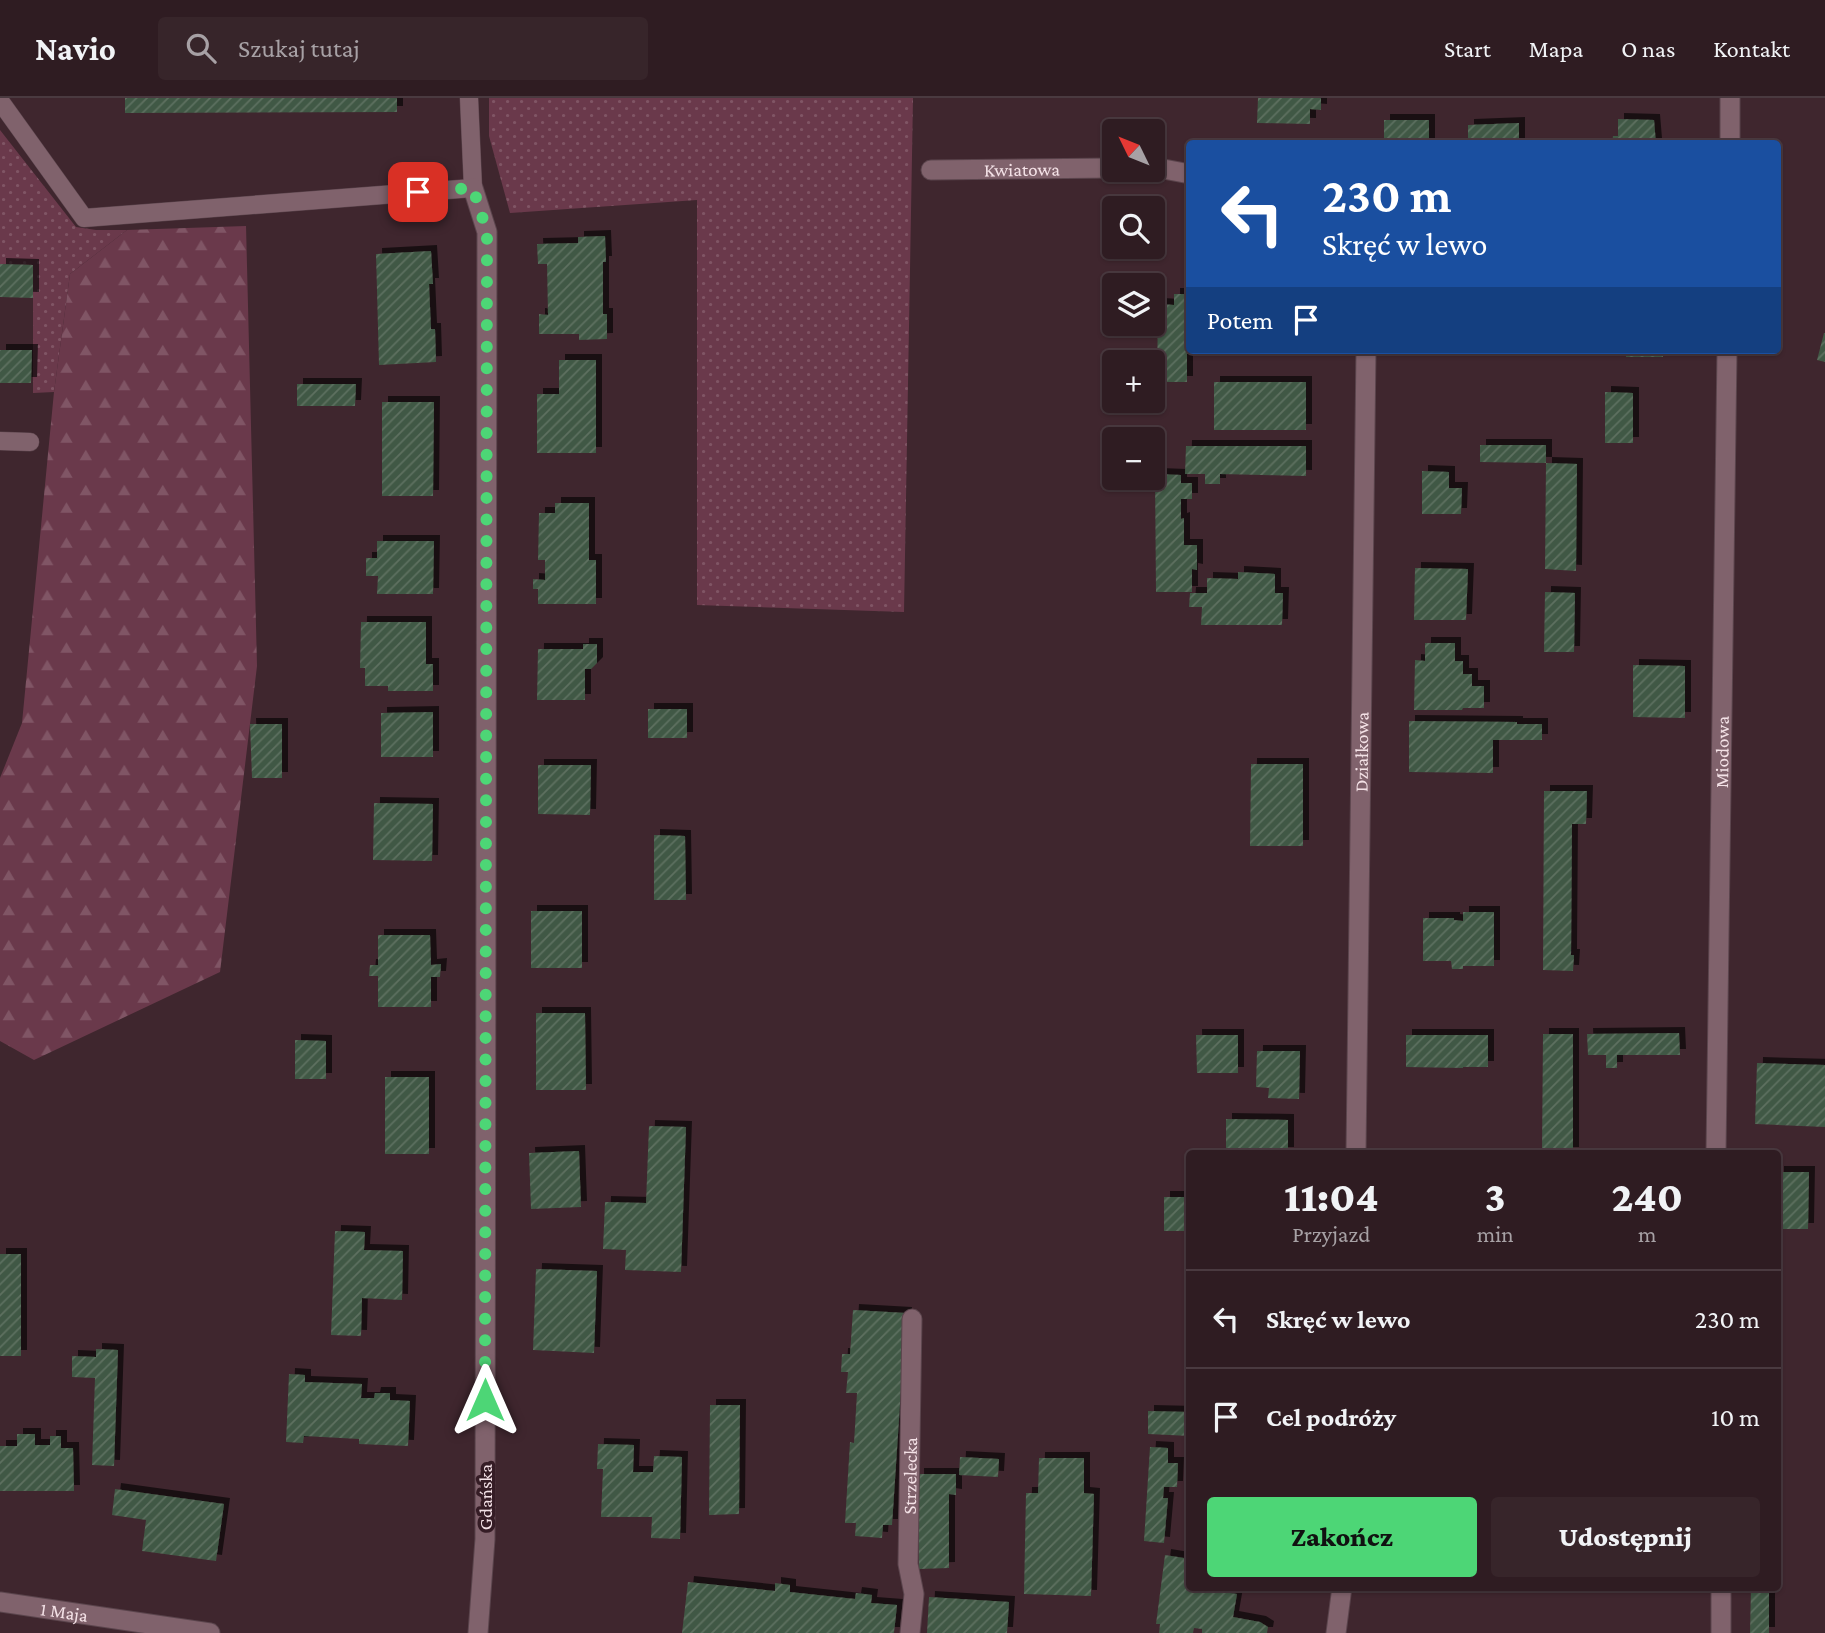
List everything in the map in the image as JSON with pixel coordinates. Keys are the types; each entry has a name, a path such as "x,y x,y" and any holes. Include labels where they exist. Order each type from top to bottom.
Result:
{"street":[{"path":"1730,98 1730,140"},
{"name":"Kwiatowa","path":"931,170 1102,167"},
{"path":"1166,169 1186,173"},
{"name":"Gdańska","path":"473,188 487,232 485,1539 478,1633"},
{"name":"Działkowa","path":"1356,1150 1366,354"},
{"name":"Miodowa","path":"1716,1150 1727,354"},
{"name":"Strzelecka","path":"910,1633 914,1594 908,1564 912,1319"},
{"path":"1336,1633 1341,1591"},
{"path":"1721,1591 1721,1633"},
{"name":"1 Maja","path":"0,1602 136,1627 210,1633"}],"lane":[{"path":"0,101 84,218 473,188 469,98"},
{"path":"0,441 30,442"}],"green space":[{"path":"489,98 913,98 904,612 697,605 697,200 510,213 489,136"},
{"path":"0,130 76,227 127,230 70,274 54,392 33,393 33,265 0,264"},
{"path":"246,226 257,666 220,972 34,1060 0,1041 0,778 22,723 54,392 70,274 127,230"}],"building":[{"path":"125,98 397,98 397,112 125,113"},
{"path":"1258,98 1321,98 1321,110 1310,109 1310,124 1257,123"},
{"path":"1618,119 1654,120 1656,140 1612,140 1613,136 1618,136"},
{"path":"1384,120 1429,120 1429,140 1384,140"},
{"path":"1519,123 1519,140 1468,140 1468,125"},
{"path":"605,236 603,314 607,314 607,339 579,340 579,334 539,334 539,314 548,315 547,264 538,264 537,244 578,243 578,237"},
{"path":"431,251 431,329 435,329 436,362 379,365 376,254"},
{"path":"0,264 33,265 33,298 0,297"},
{"path":"1174,294 1186,294 1187,382 1165,382 1165,350 1157,350 1158,336 1165,336 1165,304 1174,305"},
{"path":"1825,333 1825,362 1817,360"},
{"path":"0,350 32,350 31,383 0,383"},
{"path":"1626,354 1663,354 1663,357 1626,357"},
{"path":"559,360 596,360 596,453 537,453 537,394 559,394"},
{"path":"1214,382 1306,382 1306,430 1214,430"},
{"path":"297,384 356,384 355,406 297,406"},
{"path":"1605,392 1633,393 1633,443 1605,443"},
{"path":"382,402 434,402 433,496 382,496"},
{"path":"1480,445 1546,445 1546,463 1480,462"},
{"path":"1186,446 1306,446 1306,476 1220,474 1220,484 1205,484 1205,474 1185,474"},
{"path":"1546,463 1577,464 1576,571 1545,569"},
{"path":"1422,471 1449,472 1449,488 1462,488 1461,514 1422,514"},
{"path":"1165,474 1181,475 1181,483 1192,483 1192,499 1181,499 1181,519 1184,518 1184,545 1197,545 1197,570 1192,569 1192,592 1156,592 1155,490 1165,490"},
{"path":"555,503 589,503 589,560 596,560 596,604 538,604 538,589 533,589 533,579 545,580 545,560 538,560 539,513 555,513"},
{"path":"377,541 434,541 433,594 377,594 378,576 366,576 366,558 377,558"},
{"path":"1415,568 1468,569 1466,620 1414,620"},
{"path":"1238,572 1275,574 1275,593 1283,593 1282,625 1201,625 1202,607 1189,607 1190,593 1207,593 1207,578 1238,579"},
{"path":"1545,592 1575,593 1574,652 1544,652"},
{"path":"361,622 426,622 426,664 433,664 433,691 388,691 388,686 365,686 365,668 360,668"},
{"path":"1425,643 1455,643 1455,661 1463,661 1463,674 1472,674 1472,686 1484,686 1484,708 1414,710 1415,660 1425,661"},
{"path":"583,644 597,644 597,663 591,669 585,669 585,700 537,700 538,649 583,649"},
{"path":"1633,665 1685,666 1685,718 1633,717"},
{"path":"648,709 687,709 687,738 648,738"},
{"path":"433,712 433,757 381,757 381,713"},
{"path":"1409,721 1542,724 1542,740 1493,740 1493,773 1409,772"},
{"path":"250,724 282,724 282,778 252,778"},
{"path":"1251,764 1303,764 1303,846 1250,846"},
{"path":"538,765 591,765 590,815 538,814"},
{"path":"1544,791 1587,791 1586,824 1572,824 1573,971 1543,970"},
{"path":"374,803 433,804 432,861 373,860"},
{"path":"654,835 685,836 686,900 654,900"},
{"path":"531,911 582,911 582,968 531,968"},
{"path":"1463,912 1494,912 1494,966 1463,966 1463,969 1452,969 1451,961 1423,961 1423,918 1454,918 1463,921"},
{"path":"378,935 430,935 431,965 441,964 440,977 431,977 431,1007 378,1007 378,976 369,976 370,965 378,965"},
{"path":"536,1013 585,1013 586,1090 536,1090"},
{"path":"1679,1033 1680,1055 1617,1055 1617,1068 1606,1068 1606,1055 1588,1055 1587,1034"},
{"path":"1543,1034 1573,1034 1573,1150 1542,1150"},
{"path":"1196,1035 1238,1035 1238,1073 1197,1073"},
{"path":"1406,1035 1488,1035 1488,1067 1406,1067"},
{"path":"295,1040 326,1041 326,1079 295,1079"},
{"path":"1257,1051 1300,1051 1299,1099 1268,1098 1269,1088 1256,1087"},
{"path":"1757,1063 1825,1065 1825,1127 1755,1124"},
{"path":"385,1077 429,1077 429,1154 385,1154"},
{"path":"1226,1119 1288,1120 1288,1150 1226,1150"},
{"path":"649,1126 686,1127 681,1272 625,1270 626,1250 603,1249 605,1202 646,1203"},
{"path":"579,1151 581,1207 531,1209 529,1153"},
{"path":"1781,1172 1809,1172 1808,1229 1781,1229"},
{"path":"1164,1197 1186,1197 1186,1231 1164,1231"},
{"path":"335,1231 365,1232 364,1250 403,1251 402,1300 362,1298 361,1336 331,1335"},
{"path":"0,1254 21,1254 21,1356 0,1356"},
{"path":"536,1269 597,1271 594,1353 533,1350"},
{"path":"853,1310 906,1313 892,1525 883,1525 882,1538 855,1536 856,1523 845,1523 850,1442 854,1443 857,1393 846,1393 848,1372 841,1372 842,1354 850,1354"},
{"path":"96,1349 118,1350 114,1466 92,1465 95,1378 72,1377 72,1356 96,1357"},
{"path":"289,1374 305,1375 305,1382 362,1384 361,1398 374,1398 375,1393 390,1393 390,1400 410,1401 408,1446 359,1444 359,1439 304,1436 303,1443 286,1442"},
{"path":"710,1405 740,1405 739,1514 709,1515"},
{"path":"1148,1411 1186,1412 1186,1436 1148,1434"},
{"path":"17,1434 35,1434 35,1445 50,1445 50,1436 61,1436 61,1448 73,1448 74,1491 0,1491 0,1446 17,1446"},
{"path":"598,1444 634,1445 633,1472 653,1472 654,1456 682,1457 680,1539 651,1538 652,1517 601,1517 603,1469 597,1469"},
{"path":"1150,1447 1168,1448 1168,1463 1178,1463 1177,1487 1164,1487 1163,1498 1168,1498 1164,1543 1144,1541"},
{"path":"960,1457 999,1459 998,1477 959,1475"},
{"path":"1039,1458 1084,1458 1084,1493 1094,1494 1091,1596 1024,1594 1026,1493 1038,1493"},
{"path":"918,1474 956,1474 956,1495 949,1494 949,1568 919,1569"},
{"path":"115,1489 224,1504 216,1561 142,1551 146,1520 112,1515"},
{"path":"1165,1555 1186,1558 1186,1591 1230,1591 1237,1594 1233,1617 1260,1622 1268,1627 1267,1633 1202,1633 1202,1629 1194,1628 1193,1633 1159,1633 1160,1624 1156,1624"},
{"path":"688,1582 775,1591 775,1583 790,1585 790,1592 855,1599 856,1593 872,1595 871,1603 897,1605 894,1633 682,1633"},
{"path":"1751,1591 1769,1591 1769,1633 1750,1633"},
{"path":"929,1597 1009,1602 1007,1633 927,1633"}],"route":[{"path":"418,192 473,188 487,232 485,1400"}]}
